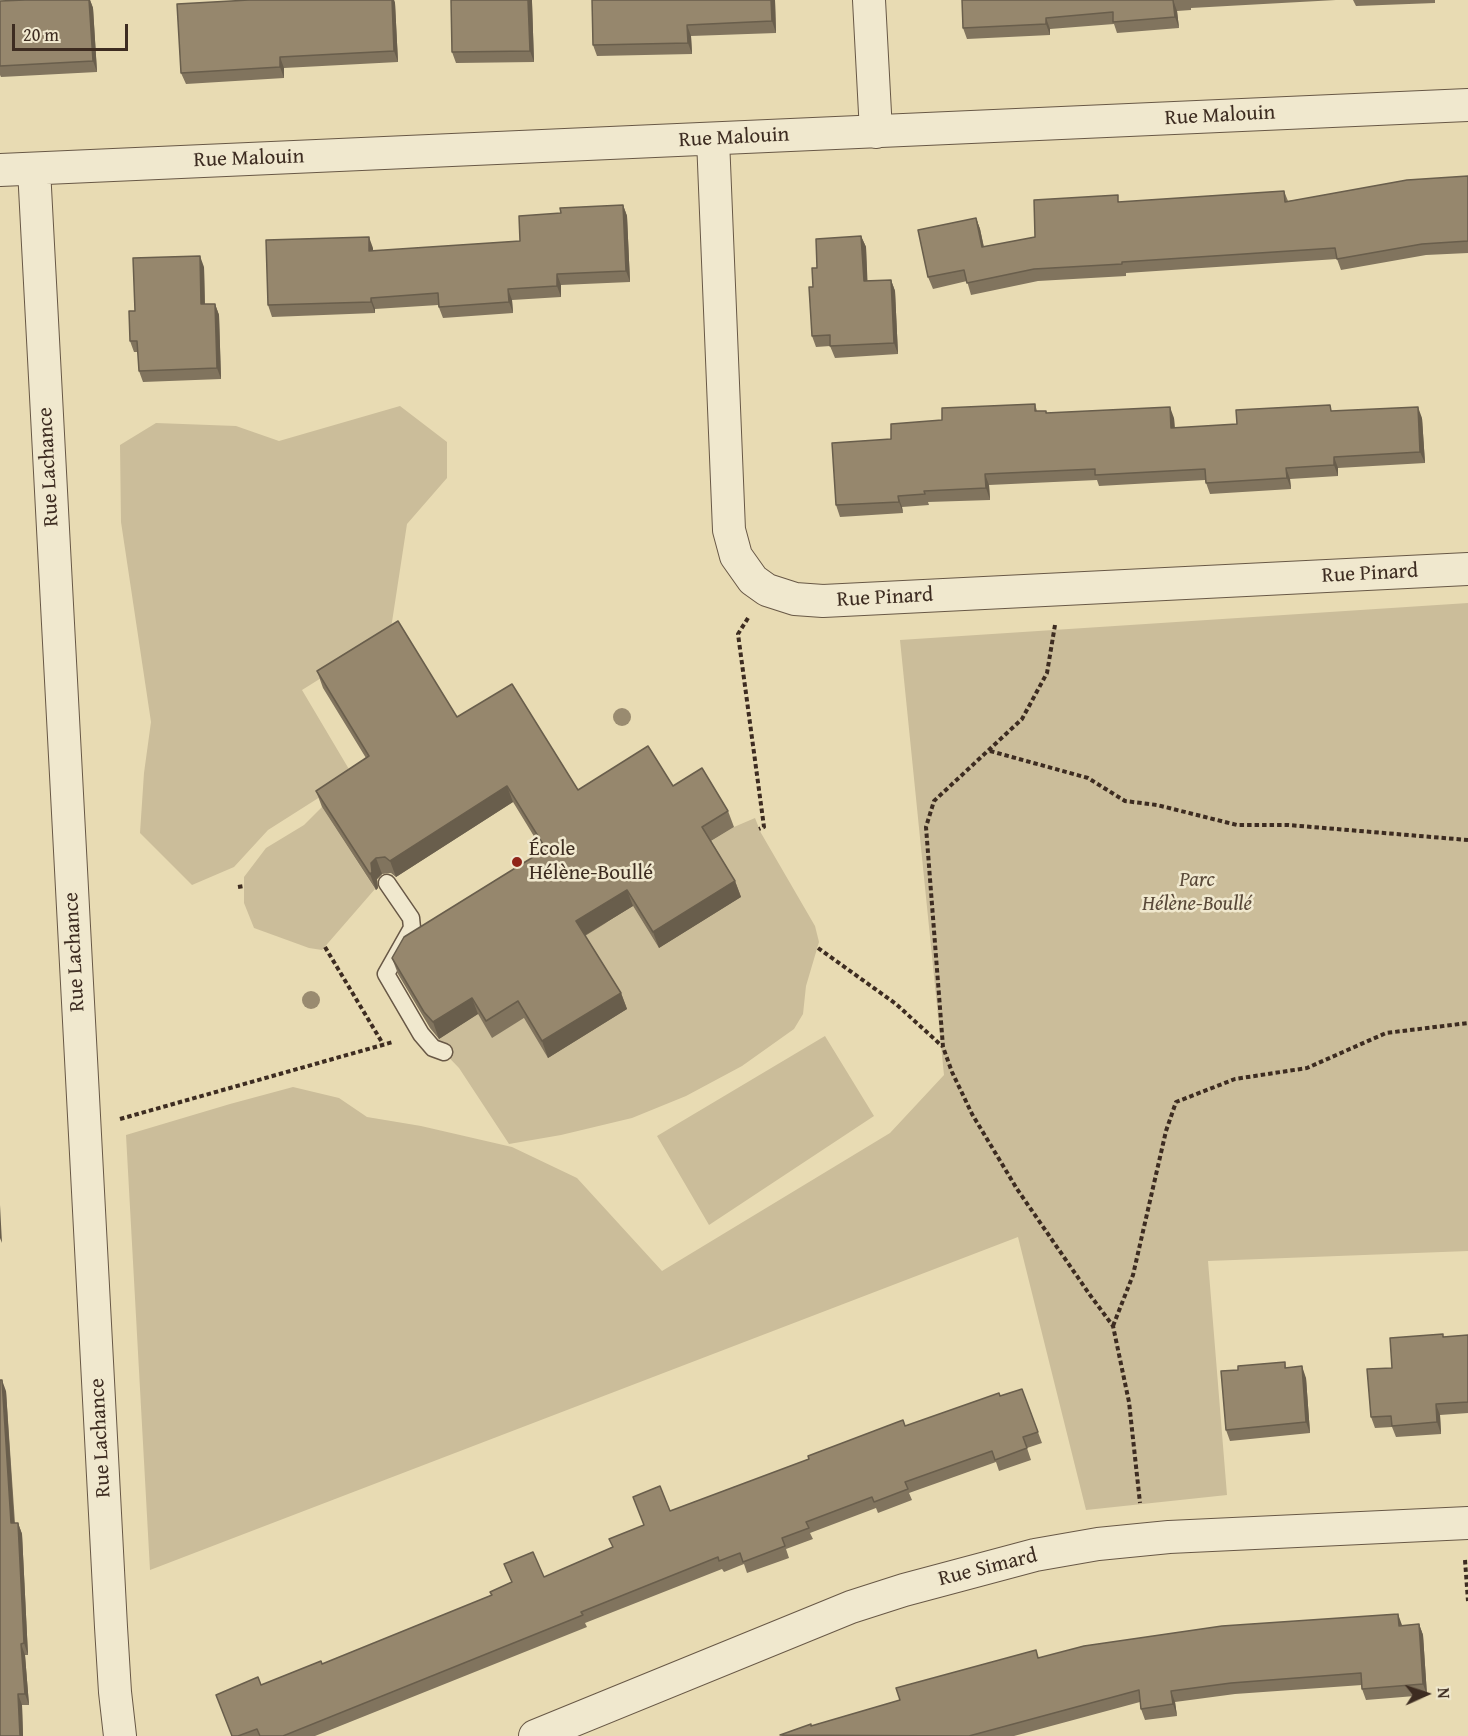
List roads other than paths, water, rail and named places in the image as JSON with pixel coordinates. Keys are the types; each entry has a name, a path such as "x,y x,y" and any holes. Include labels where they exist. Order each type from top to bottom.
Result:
{"street":[{"path":"869,0 876,132"},
{"name":"Rue Malouin","path":"0,170 1468,105"},
{"name":"Rue Pinard","path":"713,139 729,530 736,556 753,580 767,590 795,599 823,601 1468,569"},
{"name":"Rue Lachance","path":"34,168 111,1627 120,1736"},
{"name":"Rue Simard","path":"535,1736 851,1607 904,1590 1035,1555 1169,1537 1468,1523"}],"lane":[{"path":"387,883 411,918 412,928 386,974 421,1034 433,1048 444,1052"}],"place":[{"name":"École Hélène-Boullé","path":"517,862"}],"park label":[{"name":"Parc Hélène-Boullé","path":"1197,893"}]}
